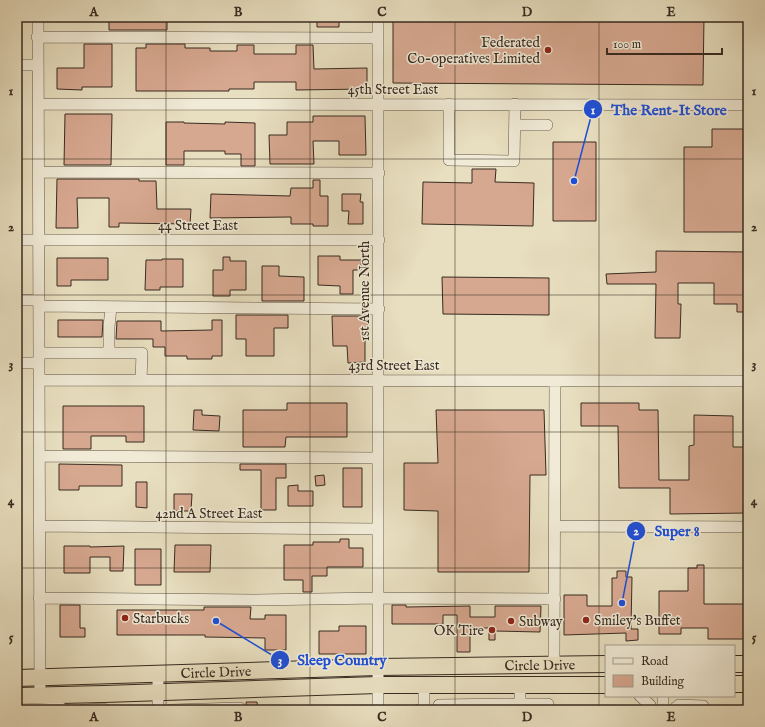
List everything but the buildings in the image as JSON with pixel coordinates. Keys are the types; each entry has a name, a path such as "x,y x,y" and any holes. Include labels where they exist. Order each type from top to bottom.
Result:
{"highway":[{"name":"Circle Drive","path":"17,678 378,667 605,664"},
{"path":"735,664 748,664"},
{"name":"Circle Drive","path":"17,696 40,696 62,706 104,705 158,692 424,684 605,685"},
{"path":"735,684 748,684"}],"street":[{"path":"38,17 40,696"},
{"name":"1st Avenue North","path":"378,17 378,710"},
{"path":"37,37 378,38"},
{"path":"17,65 38,65"},
{"name":"45th Street East","path":"39,104 748,105"},
{"path":"449,104 449,160 514,161 515,104"},
{"path":"515,125 547,125"},
{"path":"39,172 379,173"},
{"name":"44 Street East","path":"17,240 379,240"},
{"path":"17,300 39,303 111,307 379,309"},
{"path":"109,353 111,307"},
{"path":"17,363 39,358 109,353 142,353 141,380"},
{"name":"43rd Street East","path":"39,380 748,381"},
{"path":"554,664 555,381"},
{"path":"39,456 378,458"},
{"name":"42nd A Street East","path":"39,526 378,529"},
{"path":"555,526 748,527"},
{"path":"39,598 255,600 378,598 554,599"},
{"path":"158,674 158,710"},
{"path":"418,710 424,710 424,684"},
{"path":"474,684 474,707"},
{"path":"520,684 520,707"},
{"path":"171,710 240,709 240,689"},
{"path":"202,691 202,709"},
{"path":"642,697 650,705 651,710"},
{"path":"654,697 654,710"},
{"path":"663,697 663,710"},
{"path":"439,705 520,707 548,704"},
{"path":"83,710 104,705"},
{"path":"673,710 679,705 696,705 703,706 704,710"},
{"path":"17,710 62,706"}],"place":[{"name":"Federated Co-operatives Limited","path":"548,50"},
{"name":"The Rent-It Store","path":"574,181"},
{"name":"Super 8","path":"622,603"},
{"name":"Starbucks","path":"125,618"},
{"name":"Smiley's Buffet","path":"586,620"},
{"name":"Sleep Country","path":"216,621"},
{"name":"Subway","path":"511,621"},
{"name":"OK Tire","path":"492,630"}]}
